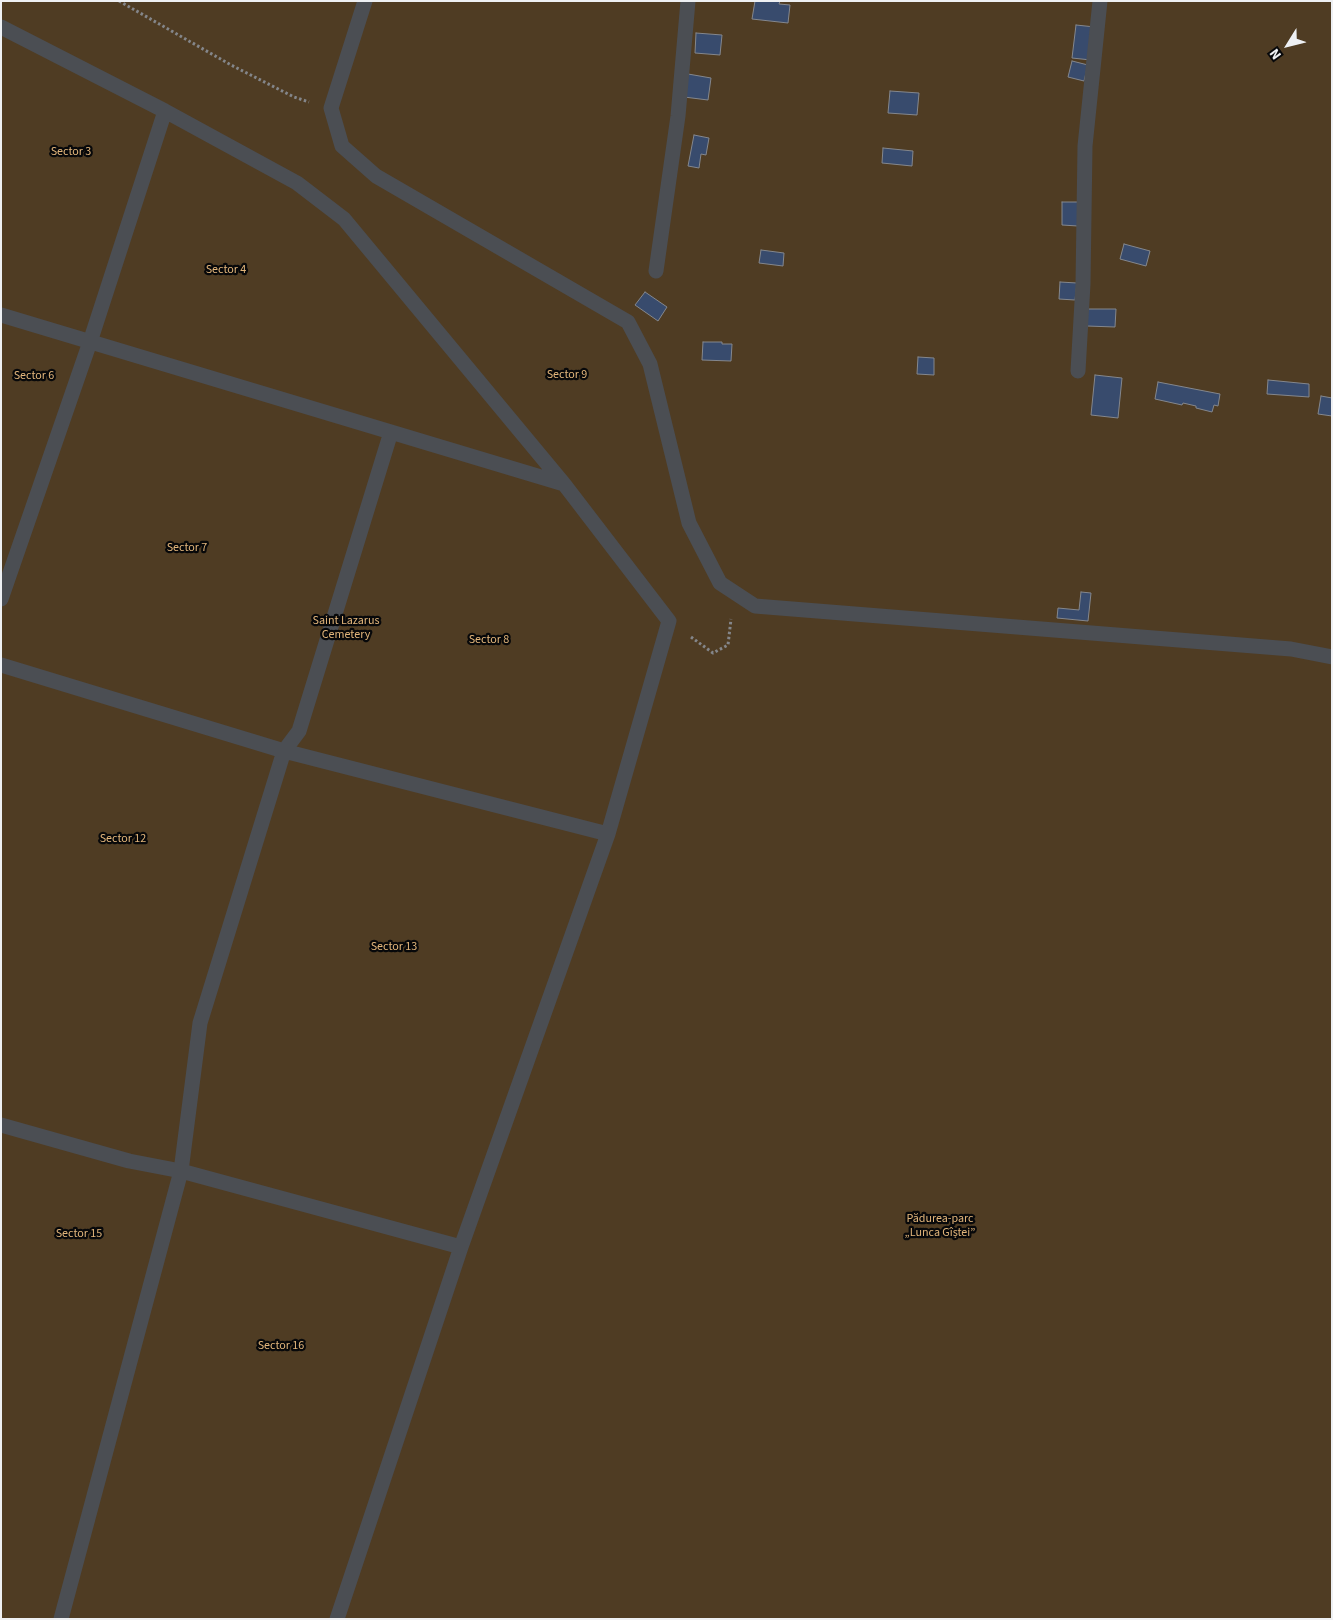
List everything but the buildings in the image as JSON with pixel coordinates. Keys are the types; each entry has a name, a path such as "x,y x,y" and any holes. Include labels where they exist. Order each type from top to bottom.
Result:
{"lane":[{"path":"365,1 331,108 342,146 376,176 628,322 650,364 688,523 720,583 755,606 1291,649 1332,657"},
{"path":"656,270 678,116 688,1"},
{"path":"1078,371 1083,284 1085,146 1100,1"},
{"path":"1,27 166,111 297,183 344,220 564,484 669,621 608,834 460,1247 337,1619"},
{"path":"1,599 90,342 166,111"},
{"path":"1,315 564,484"},
{"path":"61,1619 181,1171 200,1023 284,751 299,731 391,432"},
{"path":"1,665 284,751 608,834"},
{"path":"1,1124 129,1161 181,1171 460,1247"}],"path":[{"path":"119,1 223,61 294,97 331,108"},
{"path":"669,621 712,653 728,645 731,610 720,583"}],"green space":[{"path":"1,1 1332,1 1332,1619 1,1619"}],"park label":[{"name":"Sector 3","path":"71,152"},
{"name":"Sector 4","path":"226,270"},
{"name":"Sector 9","path":"567,375"},
{"name":"Sector 6","path":"34,376"},
{"name":"Sector 7","path":"187,548"},
{"name":"Saint Lazarus Cemetery","path":"346,628"},
{"name":"Sector 8","path":"489,640"},
{"name":"Sector 12","path":"123,839"},
{"name":"Sector 13","path":"394,947"},
{"name":"Pădurea-parc „Lunca Gîștei”","path":"940,1226"},
{"name":"Sector 15","path":"79,1234"},
{"name":"Sector 16","path":"281,1346"}]}
